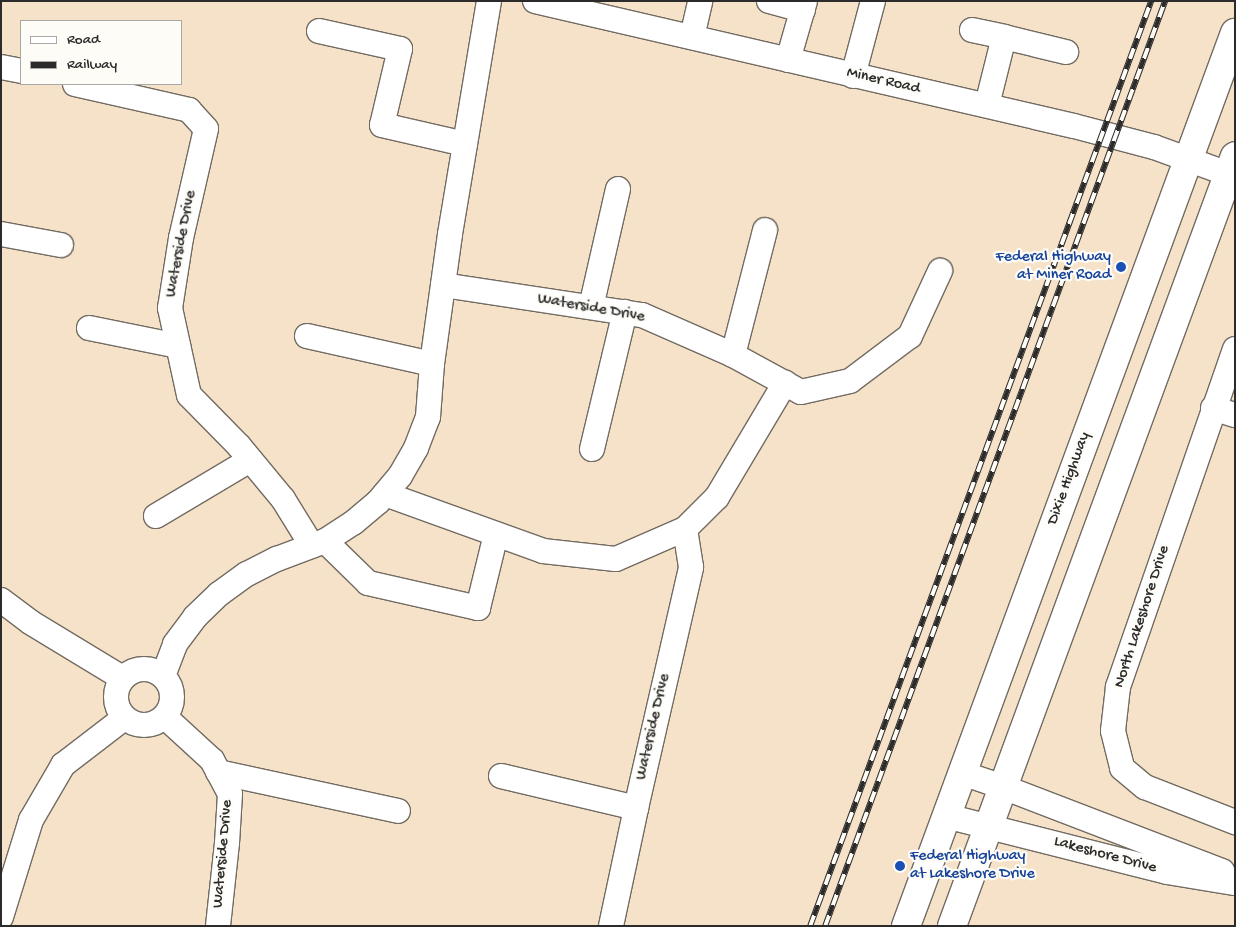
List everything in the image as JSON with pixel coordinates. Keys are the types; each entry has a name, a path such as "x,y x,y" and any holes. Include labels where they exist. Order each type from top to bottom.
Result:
{"main road":[{"name":"Dixie Highway","path":"906,926 1235,33"},
{"path":"952,926 1232,165"}],"street":[{"path":"163,676 175,644 195,617 219,594 247,574 277,559 319,543 353,524 385,494 400,476 416,448 428,417 432,364 443,285 488,1"},
{"name":"Miner Road","path":"535,1 612,10 692,37 1103,133 1187,159 1232,165"},
{"path":"692,37 700,1"},
{"path":"769,1 804,6 788,60"},
{"path":"853,76 873,1"},
{"path":"972,30 1066,52"},
{"path":"319,31 400,50 382,125 465,144"},
{"path":"988,105 1004,37"},
{"path":"1,67 20,71"},
{"name":"Waterside Drive","path":"79,85 189,110 206,129 181,238 170,308 188,394 250,460 319,543 368,582 478,608 496,534"},
{"path":"591,307 618,189"},
{"path":"733,355 765,230"},
{"path":"1,234 61,245"},
{"name":"Waterside Drive","path":"443,285 642,315 733,355 801,392 850,382 910,336 940,271"},
{"path":"592,448 625,312"},
{"path":"89,328 178,346"},
{"path":"307,336 432,364"},
{"name":"North Lakeshore Drive","path":"1235,349 1224,411 1118,687 1113,731 1122,768 1144,788 1235,822"},
{"path":"385,494 543,551 616,559 685,529 717,497 785,383"},
{"path":"156,516 250,460"},
{"name":"Waterside Drive","path":"611,926 691,567 685,529"},
{"path":"1,600 30,622 122,678"},
{"path":"142,669 153,670 163,676 170,685 172,696 170,707 165,717 156,723 145,726 134,724 124,718 117,710 115,699 116,688 122,678 131,672 142,669"},
{"name":"Waterside Drive","path":"165,717 212,760 230,794 218,926"},
{"path":"1,917 8,869 31,820 63,765 124,718"},
{"path":"218,772 398,810"},
{"name":"Lakeshore Drive","path":"962,773 1235,876"},
{"path":"501,776 636,808"},
{"name":"Lakeshore Drive","path":"946,816 1167,872 1235,883"}],"railway":[{"path":"810,926 1151,1"},
{"path":"825,926 1165,1"}],"place":[{"name":"Federal Highway at Miner Road","path":"1121,267"},
{"name":"Federal Highway at Lakeshore Drive","path":"900,866"}]}
